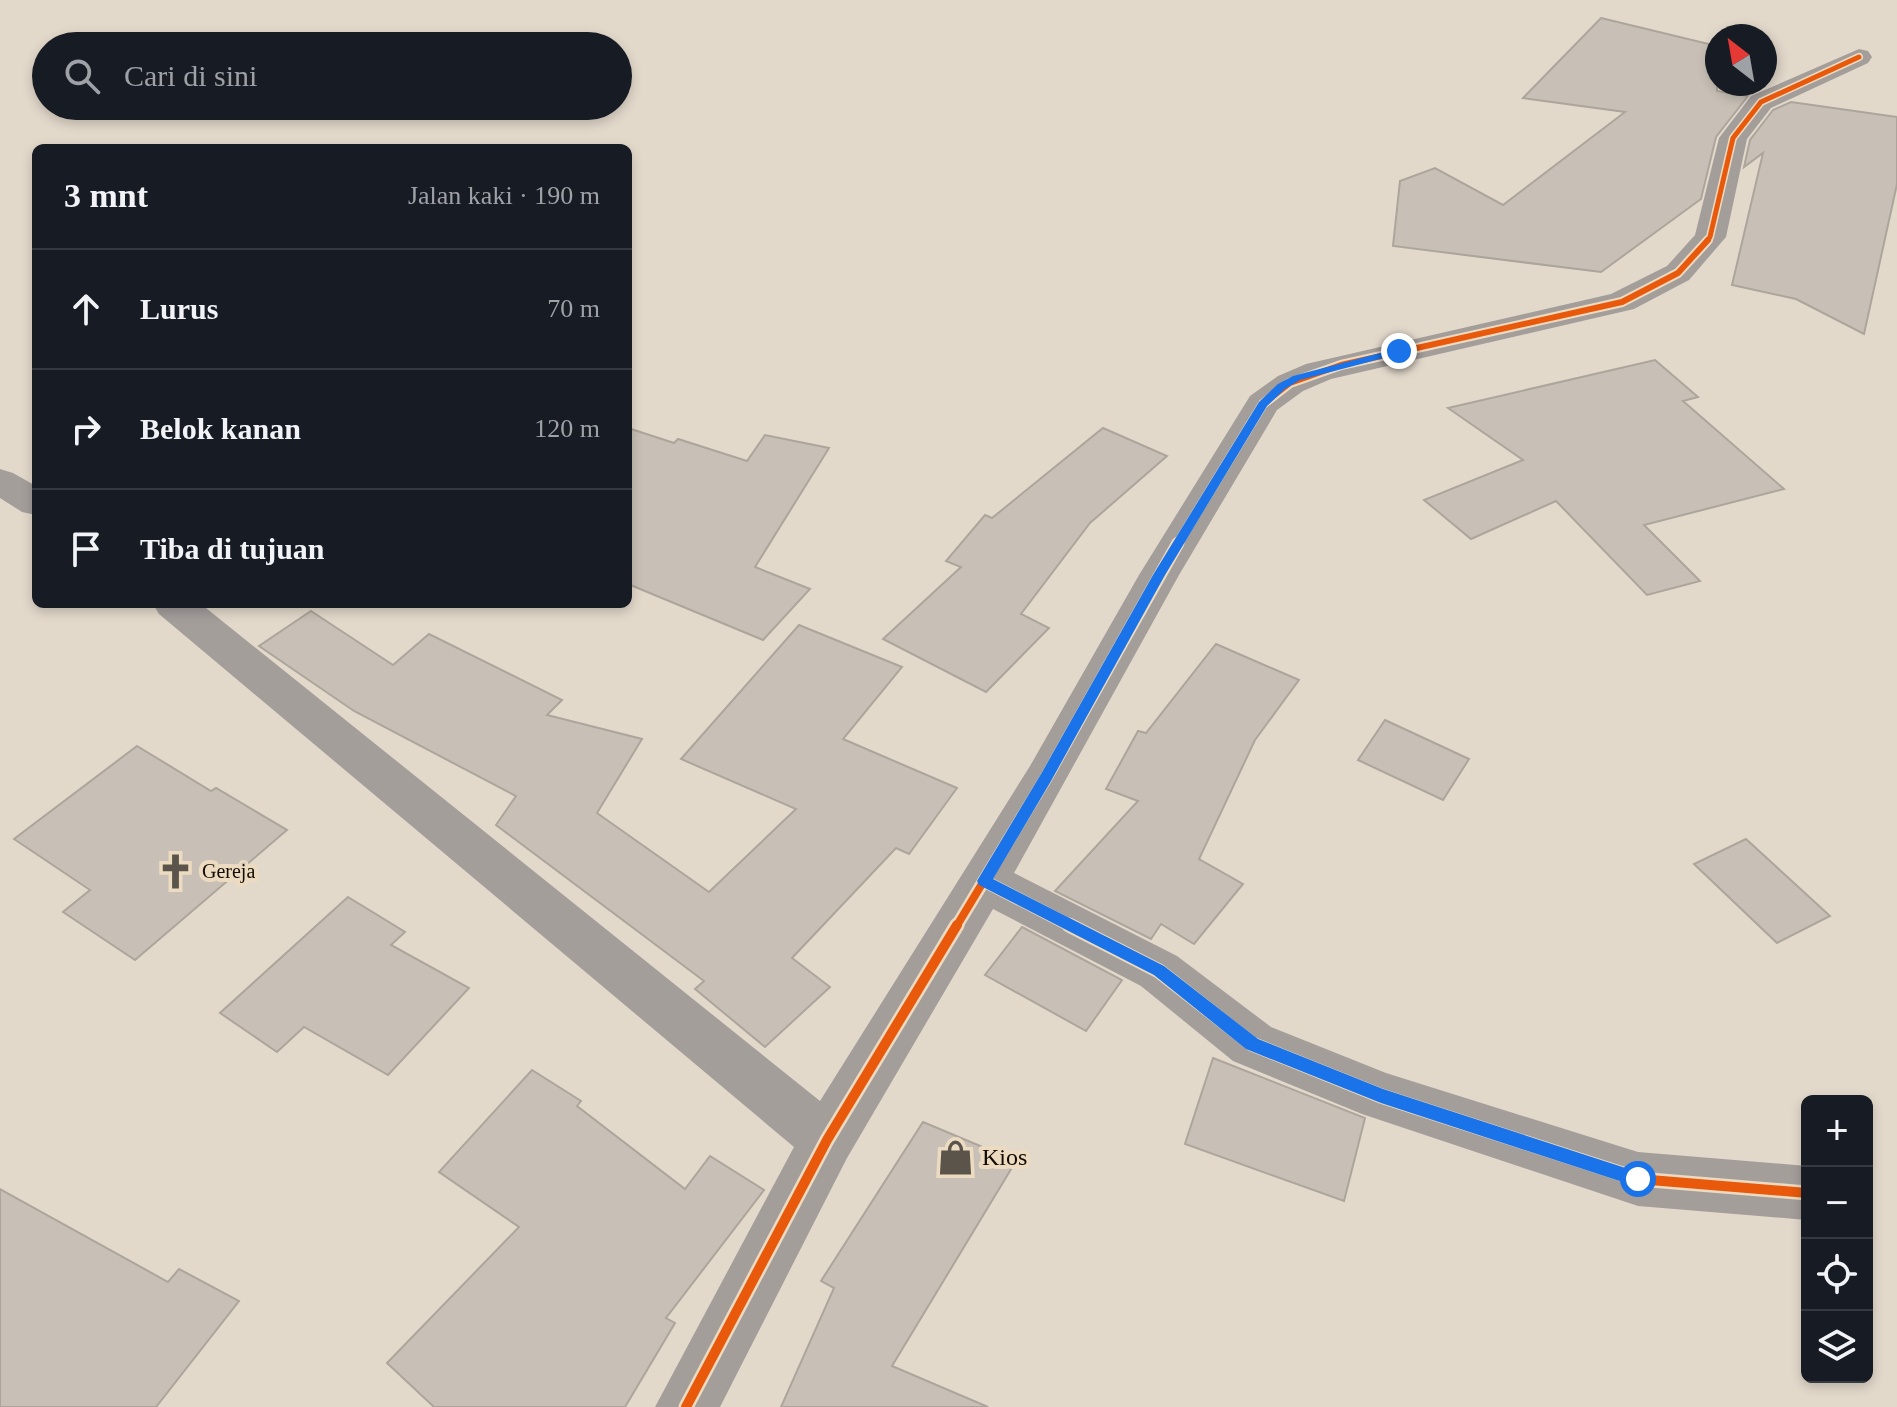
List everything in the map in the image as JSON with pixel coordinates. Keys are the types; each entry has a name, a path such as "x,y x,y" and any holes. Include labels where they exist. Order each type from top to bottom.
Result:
{"street":[{"path":"686,1407 827,1140 984,881 1263,404 1296,378 1341,365 1622,302 1653,289 1678,273 1710,237 1733,138 1761,102 1859,57"},
{"path":"0,481 32,501"},
{"path":"179,608 827,1140"},
{"path":"984,881 1159,971 1252,1044 1381,1096 1638,1179 1801,1193"}],"building":[{"path":"1601,18 1705,43 1705,96 1748,96 1716,137 1701,199 1601,272 1393,246 1400,181 1435,168 1503,205 1625,112 1523,98"},
{"path":"1791,102 1897,117 1897,184 1864,334 1796,299 1732,285 1763,153 1744,167 1750,140 1773,110"},
{"path":"1655,360 1698,397 1683,401 1784,489 1644,525 1700,581 1647,595 1556,501 1471,539 1424,500 1523,460 1448,408"},
{"path":"1103,428 1167,456 1090,523 1021,614 1049,628 986,692 883,639 961,567 946,561 985,515 992,518"},
{"path":"632,429 674,443 678,439 747,461 765,435 829,448 755,567 810,589 763,640 632,586"},
{"path":"311,611 393,665 429,634 562,700 547,715 642,739 597,813 709,892 796,809 681,759 799,625 902,667 843,739 957,788 909,854 896,848 792,958 830,987 765,1047 695,989 704,981 496,825 516,796 354,711 259,646"},
{"path":"1216,644 1299,680 1255,740 1199,859 1243,884 1194,944 1161,924 1151,939 1055,891 1138,801 1106,789 1138,731 1146,733"},
{"path":"1385,720 1469,759 1443,800 1358,760"},
{"path":"137,746 211,791 216,788 287,830 135,960 63,912 90,890 14,839"},
{"path":"1746,839 1830,916 1777,943 1694,864"},
{"path":"348,897 405,932 391,945 469,988 388,1075 304,1027 277,1052 220,1013"},
{"path":"1022,927 1122,980 1086,1031 985,975"},
{"path":"1213,1058 1365,1118 1344,1201 1185,1144"},
{"path":"532,1070 581,1101 577,1106 685,1189 710,1156 764,1190 666,1318 675,1323 625,1407 434,1407 387,1363 519,1227 439,1172"},
{"path":"923,1122 1016,1161 892,1366 988,1407 781,1407 834,1288 821,1281"},
{"path":"0,1189 168,1282 179,1269 239,1301 156,1407 0,1407"}],"cycle path":[{"path":"686,1407 827,1140 1046,778 1159,575 1263,404 1290,383 1318,372 1622,302 1678,273 1710,237 1733,138 1761,102 1859,57"},
{"path":"984,881 1159,971 1252,1044 1381,1096 1638,1179 1801,1193"}],"place":[{"name":"Gereja","path":"176,871"},
{"name":"Kios","path":"956,1157"}],"route":[{"path":"1399,351 1296,378 1263,404 1159,575 1046,778 984,881 1159,971 1252,1044 1381,1096 1638,1179"}]}
